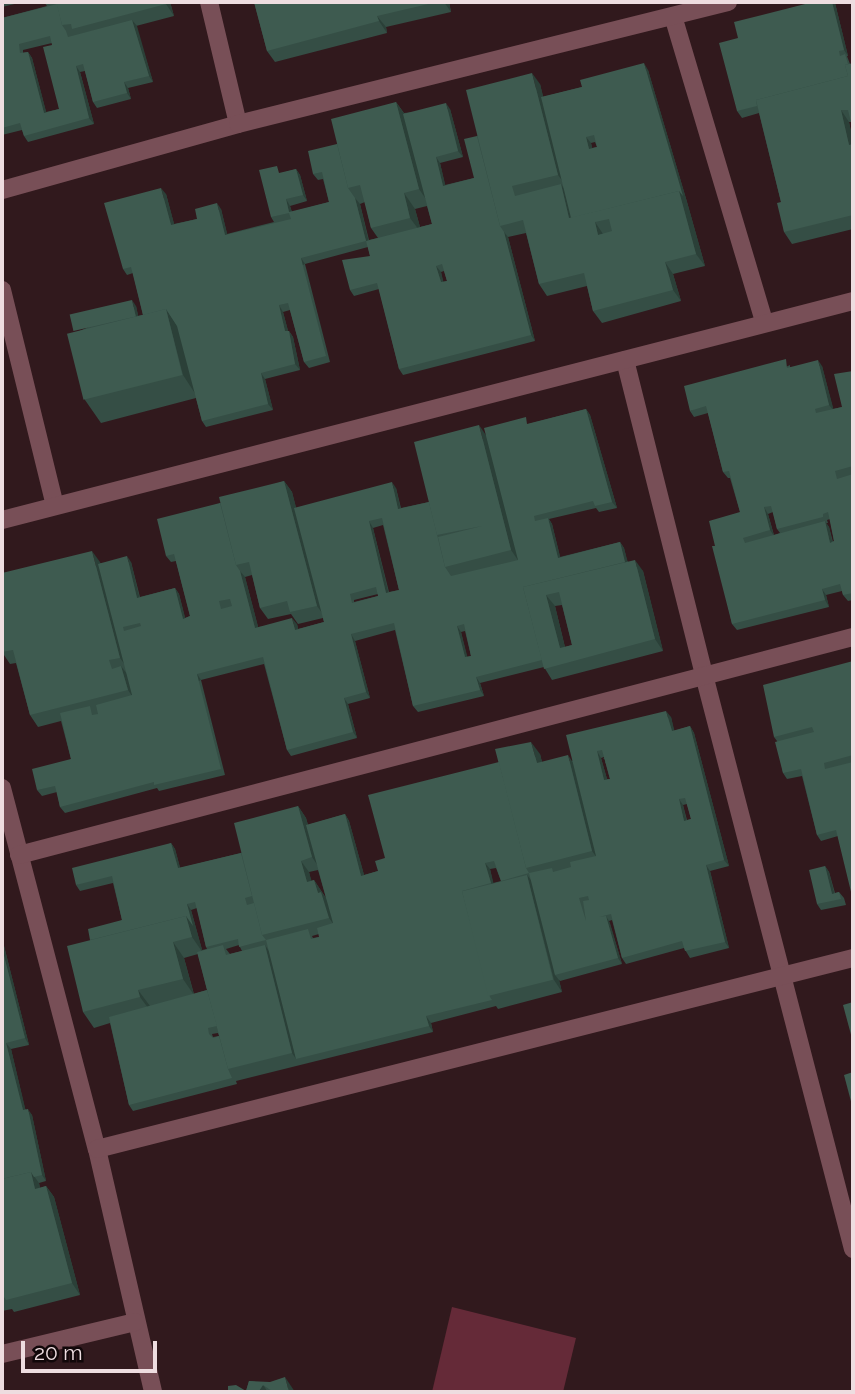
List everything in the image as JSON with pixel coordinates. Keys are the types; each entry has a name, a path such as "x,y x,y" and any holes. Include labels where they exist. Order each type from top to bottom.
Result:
{"street":[{"path":"209,2 238,124"},
{"path":"2,190 238,124 728,2"},
{"path":"673,16 764,322"},
{"path":"2,290 55,506"},
{"path":"2,520 853,300"},
{"path":"625,360 853,1249"},
{"path":"19,855 853,638"},
{"path":"2,788 97,1149 153,1392"},
{"path":"97,1149 853,958"},
{"path":"2,1354 135,1322"}],"shaded area":[{"path":"452,1307 576,1338 563,1392 432,1392"}],"building":[{"path":"56,2 166,4 72,29 71,24 62,25"},
{"path":"254,2 437,2 377,16 379,21 267,51"},
{"path":"813,2 832,2 844,50 839,51 840,56 845,54 848,76 756,100 757,106 737,111 719,43 738,38 734,22"},
{"path":"57,4 68,37 132,20 149,76 124,82 127,93 93,102 83,64 76,66 89,118 24,136 20,123 2,128 2,18","holes":["50,36 52,45 43,47 59,109 44,113 28,52 20,53 19,44"]},
{"path":"644,63 683,196 679,191 571,218 541,97 582,87 580,80","holes":["594,135 597,147 589,149 586,137"]},
{"path":"853,63 853,131 848,110 841,110 849,145 853,144 853,215 784,232 777,203 781,202 756,100 848,76 845,65"},
{"path":"532,73 558,175 512,186 515,196 561,184 569,218 679,191 696,254 665,262 673,290 593,311 584,273 539,284 523,220 500,226 466,90","holes":["609,219 612,231 598,235 595,222"]},
{"path":"396,102 419,189 404,193 410,218 371,228 360,185 348,188 331,119"},
{"path":"446,103 458,151 436,157 443,186 474,178 464,139 477,136 531,335 399,369 377,283 350,290 342,260 370,256 366,241 432,224 403,114","holes":["442,264 447,281 441,282 436,266"]},
{"path":"337,144 366,241 301,258 326,356 304,362 288,303 279,305 285,331 289,331 295,364 261,373 268,404 202,421 177,326 166,309 143,315 131,267 123,269 104,203 161,188 171,225 197,219 195,209 217,203 225,235 291,219 289,213 271,217 259,170 277,166 279,173 296,169 303,195 286,199 289,212 329,202 322,172 313,174 308,151"},
{"path":"132,300 136,317 73,331 70,314"},
{"path":"166,309 182,375 83,400 67,334"},
{"path":"786,359 787,368 818,360 829,405 815,409 816,413 842,407 834,374 853,371 853,466 835,471 837,479 853,474 853,593 843,595 840,584 822,589 825,600 732,624 712,546 715,546 709,521 740,512 729,471 723,472 706,406 690,411 684,386","holes":["771,506 777,529 823,517 823,514 828,512 834,541 830,543 825,521 745,543 743,538 770,530 764,507"]},
{"path":"586,409 612,502 595,506 593,501 534,516 535,521 548,518 558,558 620,542 625,562 523,587 542,660 476,677 480,690 413,706 394,623 351,634 366,692 344,698 353,732 287,750 263,657 197,674 221,769 154,785 154,782 60,807 55,786 37,790 32,769 71,759 60,713 90,706 92,715 98,714 96,705 132,695 98,564 127,556 137,598 175,588 183,619 190,616 174,554 166,556 157,519 220,503 255,628 292,618 295,630 324,622 294,508 392,482 398,509 429,502 445,567 451,576 518,560 484,428 526,417 527,424","holes":["382,518 399,590 386,593 369,521","376,587 378,596 352,603 350,594","230,599 232,606 221,609 219,601","140,623 141,626 124,631 123,627","464,624 471,656 465,657 457,626"]},
{"path":"479,425 511,550 445,567 438,537 482,526 437,535 414,442"},
{"path":"284,481 317,606 290,612 287,601 260,608 249,562 236,565 219,497"},
{"path":"92,551 120,658 109,660 112,669 121,666 128,690 30,715 13,650 2,652 2,573"},
{"path":"635,560 655,639 544,669 523,587","holes":["559,592 572,645 560,648 546,595"]},
{"path":"853,661 853,755 824,763 825,769 853,762 852,896 836,830 817,835 801,769 783,773 775,742 814,732 812,727 774,737 763,685"},
{"path":"666,711 672,731 690,726 724,860 706,865 725,942 685,951 682,941 622,958 611,914 599,917 606,916 618,958 555,975 529,873 552,868 553,872 571,867 570,862 596,856 566,735","holes":["602,750 610,779 604,780 597,751","685,798 691,819 684,821 679,799","588,896 589,900 583,901 586,921 579,898"]},
{"path":"531,742 537,763 568,755 592,851 526,868 495,749"},
{"path":"499,762 529,873 501,881 494,861 485,863 491,883 462,891 492,1000 426,1016 429,1026 296,1059 266,940 308,929 311,939 319,937 317,928 333,923 306,825 345,814 361,876 378,871 375,861 385,858 368,795"},
{"path":"298,806 312,857 301,861 307,882 314,880 318,893 321,892 329,918 262,935 234,823"},
{"path":"171,843 178,868 241,853 252,896 245,898 247,905 254,903 262,935 266,940 239,947 238,939 206,947 195,902 187,904 193,926 186,916 90,940 88,929 122,920 112,876 76,885 72,868"},
{"path":"825,866 832,894 839,892 841,899 817,904 809,870"},
{"path":"527,875 553,980 488,996 462,891"},
{"path":"186,916 192,937 173,942 183,979 138,990 140,997 83,1012 67,946"},
{"path":"223,945 226,955 265,945 292,1053 228,1069 197,952"},
{"path":"2,948 25,1038 6,1043 23,1110 28,1109 42,1175 34,1177 31,1172 2,1179"},
{"path":"207,990 217,1026 208,1028 209,1034 213,1038 219,1036 232,1078 129,1105 109,1017"},
{"path":"853,1002 853,1042 843,1005"},
{"path":"853,1072 853,1109 844,1075"},
{"path":"31,1172 35,1189 46,1186 72,1283 6,1300 2,1298 2,1179"},
{"path":"285,1377 289,1392 272,1392 263,1385 259,1391 254,1392 228,1392 228,1386 236,1385 246,1391 249,1381 270,1382"}]}
